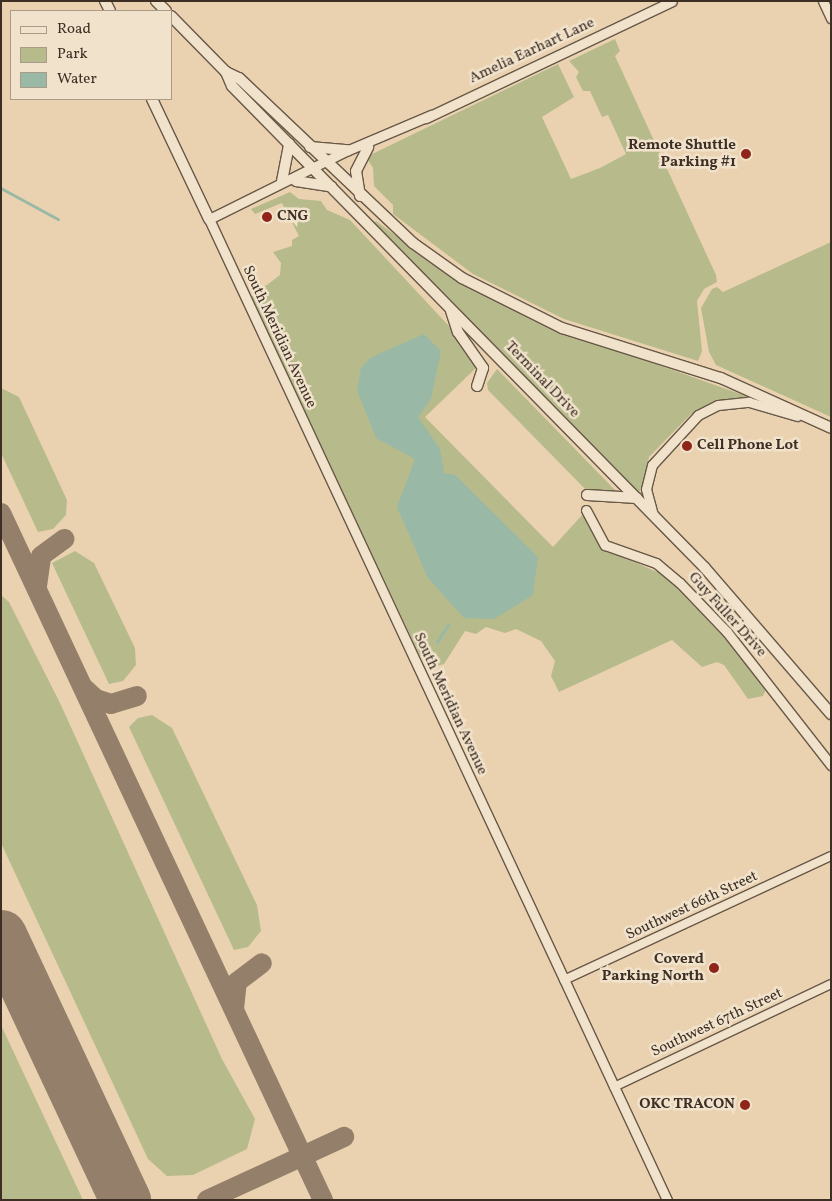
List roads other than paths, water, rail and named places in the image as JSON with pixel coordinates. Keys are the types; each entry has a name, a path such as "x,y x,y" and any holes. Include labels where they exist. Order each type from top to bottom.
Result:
{"main road":[{"path":"156,1 165,10"},
{"name":"Terminal Drive","path":"172,17 226,72 239,78 360,196 434,260 511,305 586,338 721,378 827,426"},
{"name":"Terminal Drive","path":"226,72 232,86 733,598 831,714"},
{"path":"152,100 209,219"},
{"path":"282,181 290,144"},
{"path":"310,147 348,150"},
{"path":"360,196 356,172 368,147"},
{"path":"296,181 332,187"},
{"path":"450,308 458,332 483,368 477,386"},
{"path":"587,496 637,498"}],"street":[{"name":"Amelia Earhart Lane","path":"260,195 282,181 368,147 431,115 672,1"},
{"path":"823,1 831,18"},
{"name":"Amelia Earhart Lane","path":"327,163 348,150 431,115"},
{"name":"Amelia Earhart Lane","path":"209,219 260,195 296,181 314,169"},
{"name":"South Meridian Avenue","path":"209,219 667,1200"},
{"path":"653,515 646,489 652,465 698,416 718,405 750,402 827,426"},
{"name":"Guy Fuller Drive","path":"586,510 605,545 656,563 693,597 785,702 831,764"},
{"name":"Southwest 66th Street","path":"564,980 831,856"},
{"name":"Southwest 67th Street","path":"614,1087 831,984"}],"water":[{"path":"424,334 441,351 431,399 418,417 440,449 444,473 455,475 538,557 533,595 494,619 464,618 428,578 397,507 415,459 376,438 357,390 361,368 370,358"}],"waterway":[{"path":"1,188 58,219"},
{"path":"437,642 448,625"}],"place":[{"name":"Remote Shuttle Parking #1","path":"746,154"},
{"name":"CNG","path":"267,217"},
{"name":"Cell Phone Lot","path":"687,446"},
{"name":"Coverd Parking North","path":"714,968"},
{"name":"OKC TRACON","path":"745,1105"}]}
